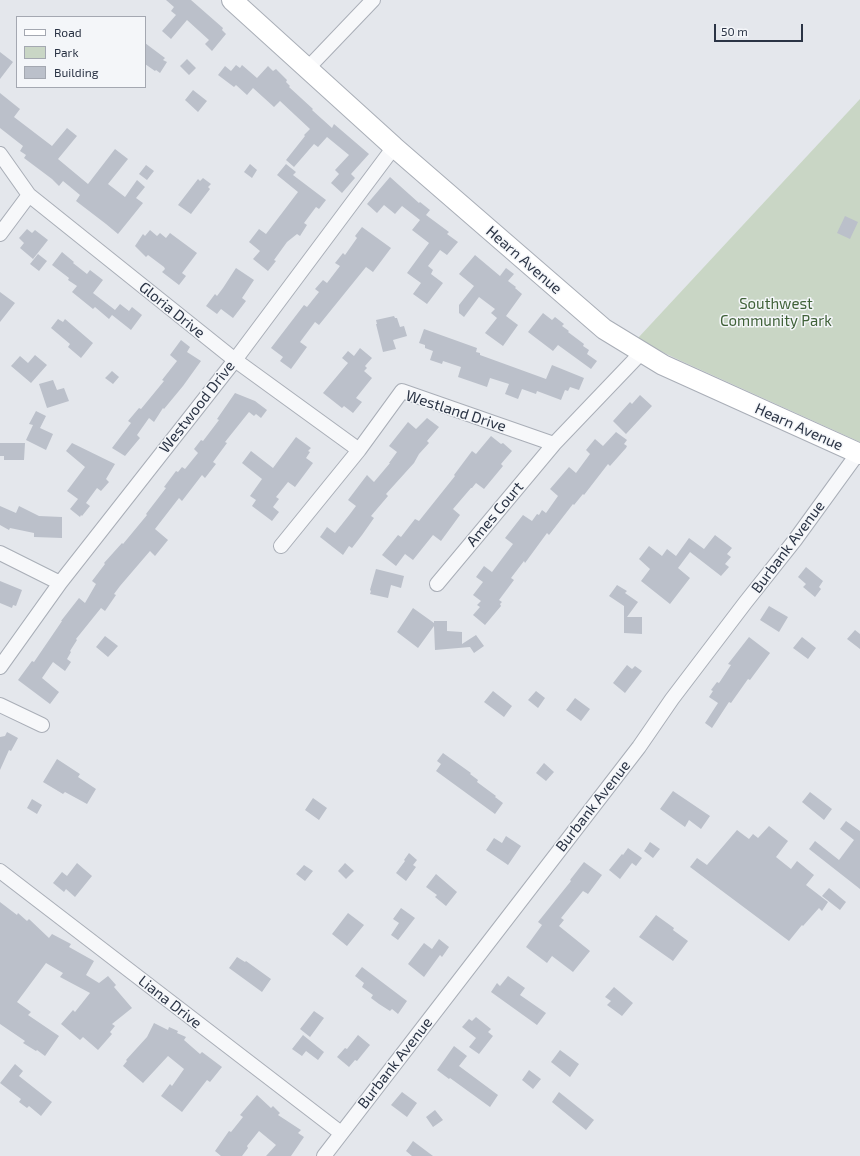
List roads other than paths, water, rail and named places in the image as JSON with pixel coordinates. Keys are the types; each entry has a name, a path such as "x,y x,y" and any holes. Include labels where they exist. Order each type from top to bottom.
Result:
{"main road":[{"name":"Hearn Avenue","path":"232,0 394,147 604,329 641,353 663,365 859,453"}],"street":[{"path":"308,68 373,0"},
{"name":"Westwood Drive","path":"0,667 60,583 235,360 394,147"},
{"name":"Gloria Drive","path":"0,154 29,195 235,360 359,450"},
{"path":"0,234 29,195"},
{"path":"554,444 641,353"},
{"name":"Westland Drive","path":"281,546 359,450 402,391 554,444"},
{"name":"Ames Court","path":"437,584 554,444"},
{"name":"Burbank Avenue","path":"324,1156 639,747 672,699 795,540 859,453"},
{"path":"0,553 60,583"},
{"path":"0,705 42,725"},
{"name":"Liana Drive","path":"0,871 341,1133"}],"park label":[{"name":"Southwest Community Park","path":"776,312"}]}
